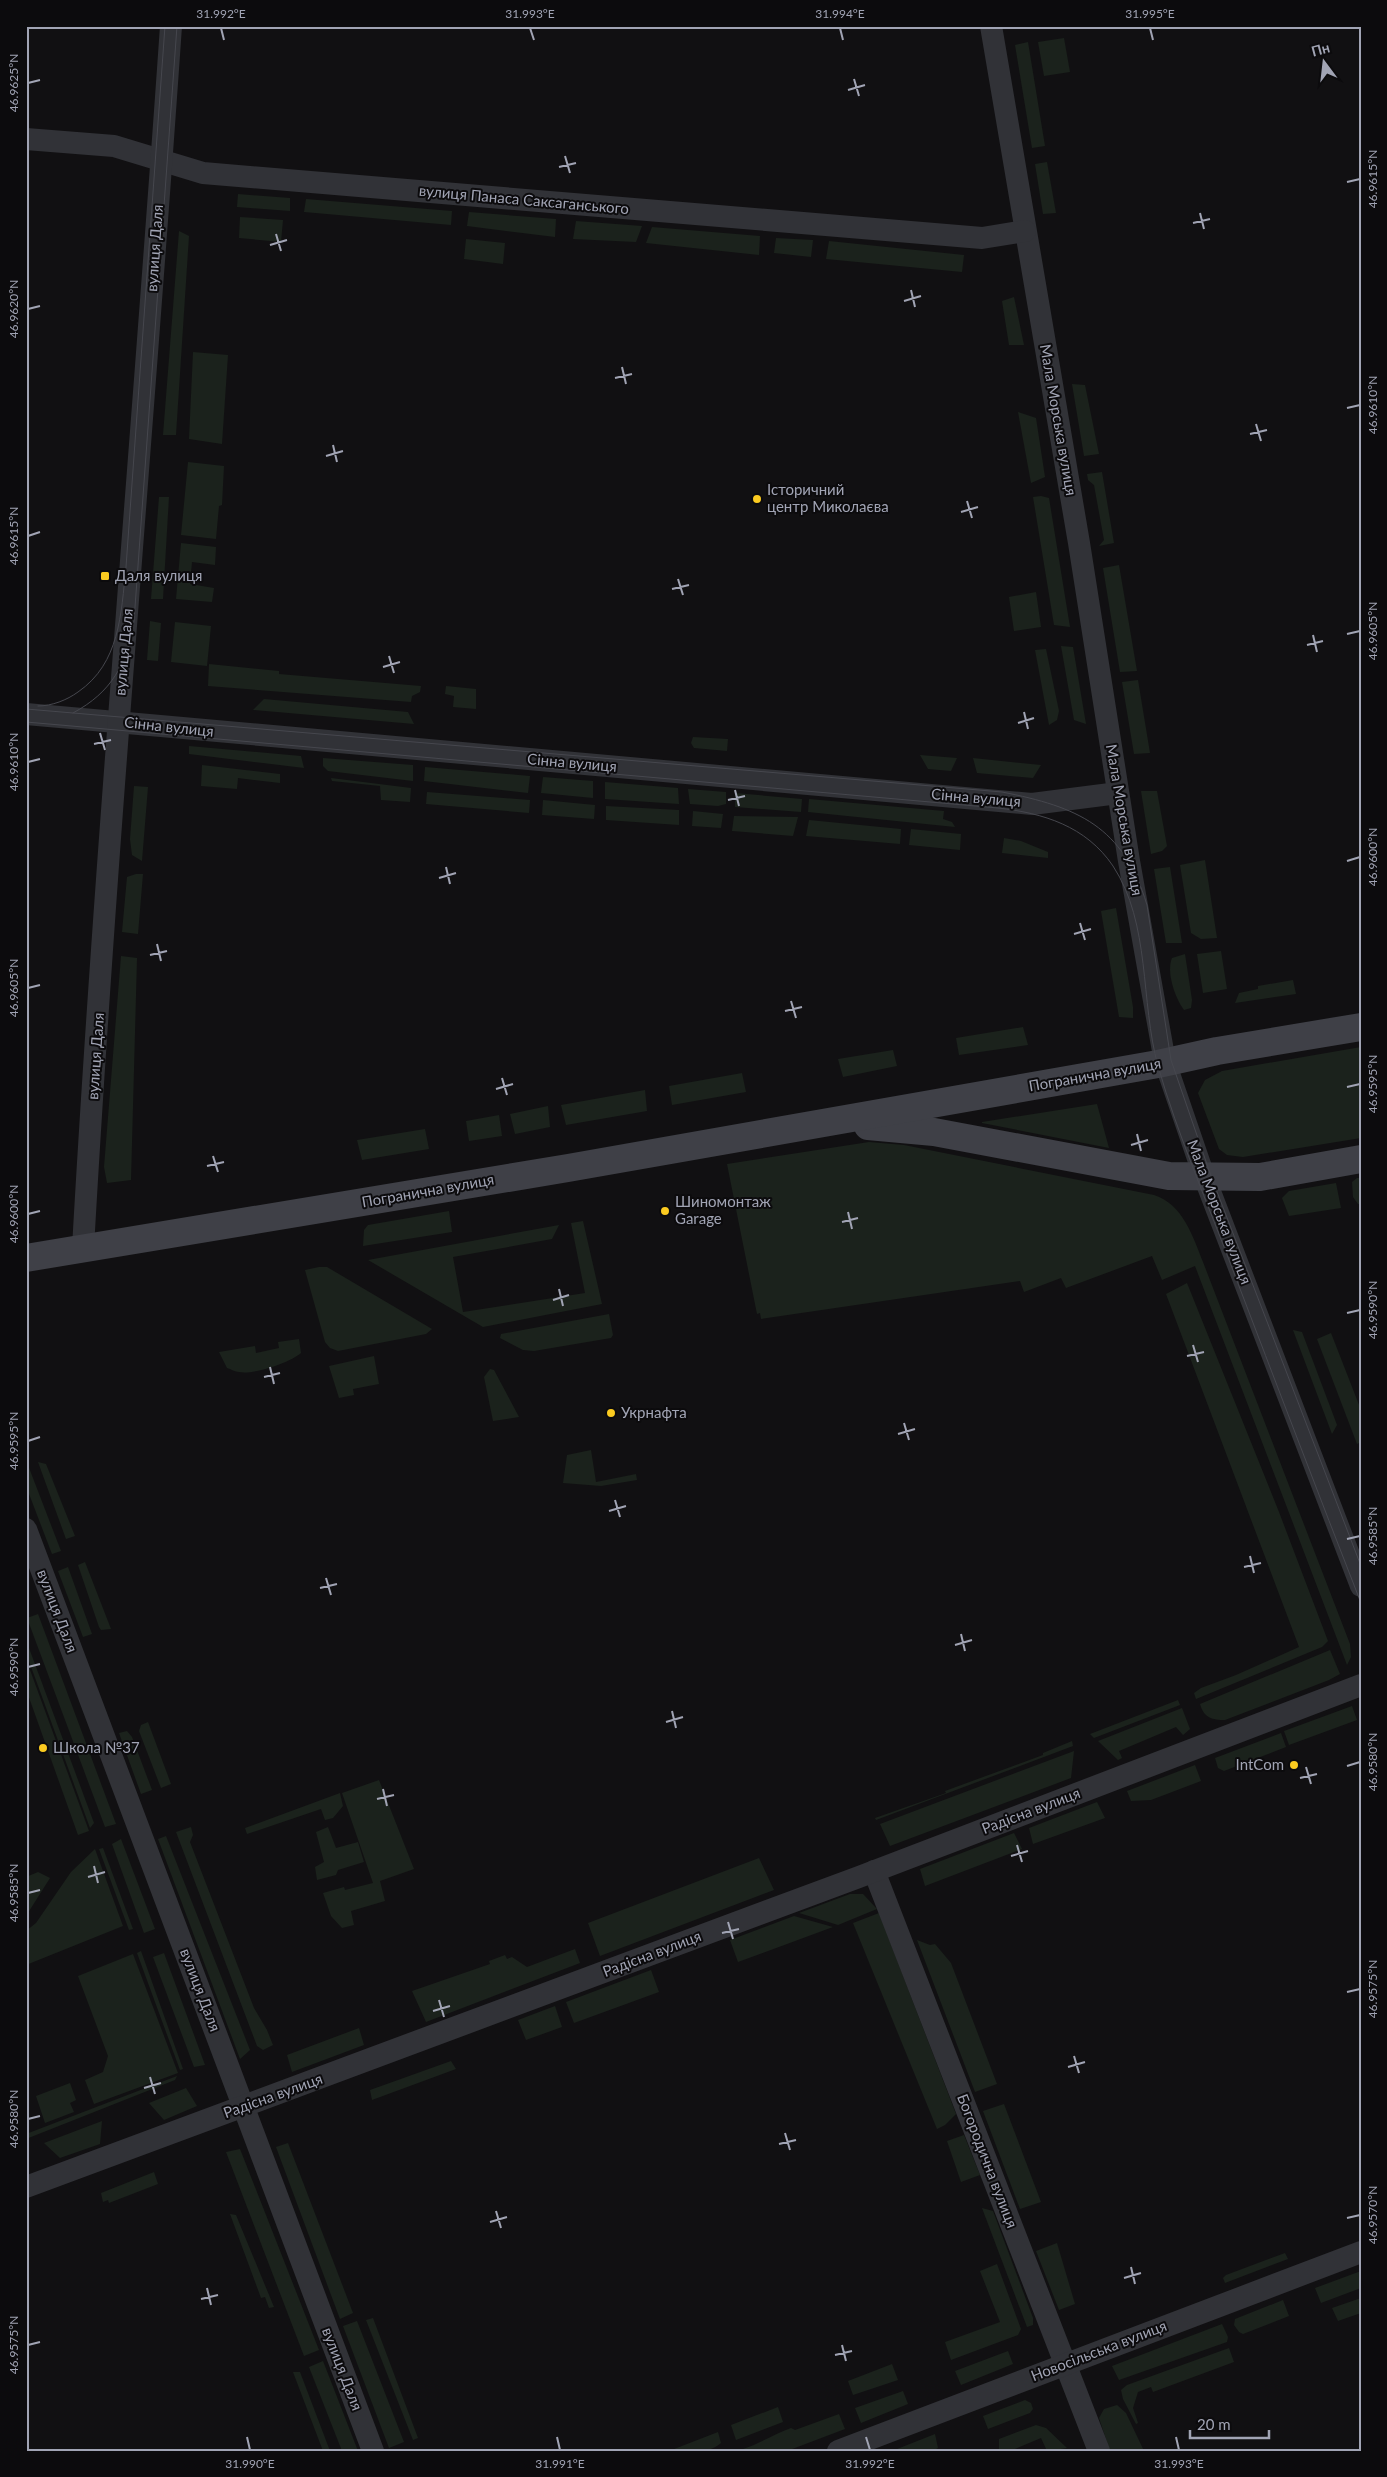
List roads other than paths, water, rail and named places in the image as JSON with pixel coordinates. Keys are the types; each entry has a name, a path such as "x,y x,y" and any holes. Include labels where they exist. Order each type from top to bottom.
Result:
{"main road":[{"name":"Погранична вулиця","path":"26,1258 830,1123 1217,1051 1361,1027"},
{"name":"Погранична вулиця","path":"830,1123 934,1132 1169,1176 1260,1177 1361,1159"}],"street":[{"name":"вулиця Даля","path":"84,1248 119,722 162,161 170,26"},
{"name":"Мала Морська вулиця","path":"991,26 1080,543 1118,793 1165,1062 1204,1176 1361,1586"},
{"name":"вулиця Панаса Саксаганського","path":"26,139 114,146 203,173 982,238 1025,231"},
{"name":"Сінна вулиця","path":"26,714 1032,804 1118,793"},
{"name":"вулиця Даля","path":"26,1529 373,2451"},
{"name":"Радісна вулиця","path":"26,2187 874,1871 1361,1685"},
{"name":"Богородична вулиця","path":"874,1871 1099,2451"},
{"name":"Новосільська вулиця","path":"838,2451 1361,2252"}],"tram line":[{"path":"38,706 54,704 64,700 78,692 92,680 103,667 116,636 120,620 126,567 165,26"},
{"path":"73,713 87,705 108,686 127,651 134,621 177,26"},
{"path":"26,709 1002,792 1053,805 1094,824 1111,838 1125,856 1137,878 1147,905 1171,1060 1211,1176 1361,1566"},
{"path":"26,722 998,808 1047,818 1077,831 1102,852 1113,866 1125,889 1134,913 1143,963 1152,1041 1166,1092 1194,1170 1361,1603"}],"place":[{"name":"Історичний центр Миколаєва","path":"757,499"},
{"name":"Даля вулиця","path":"105,576"},
{"name":"Шиномонтаж Garage","path":"665,1211"},
{"name":"Укрнафта","path":"611,1413"},
{"name":"Школа №37","path":"43,1748"},
{"name":"IntCom","path":"1294,1765"}]}
